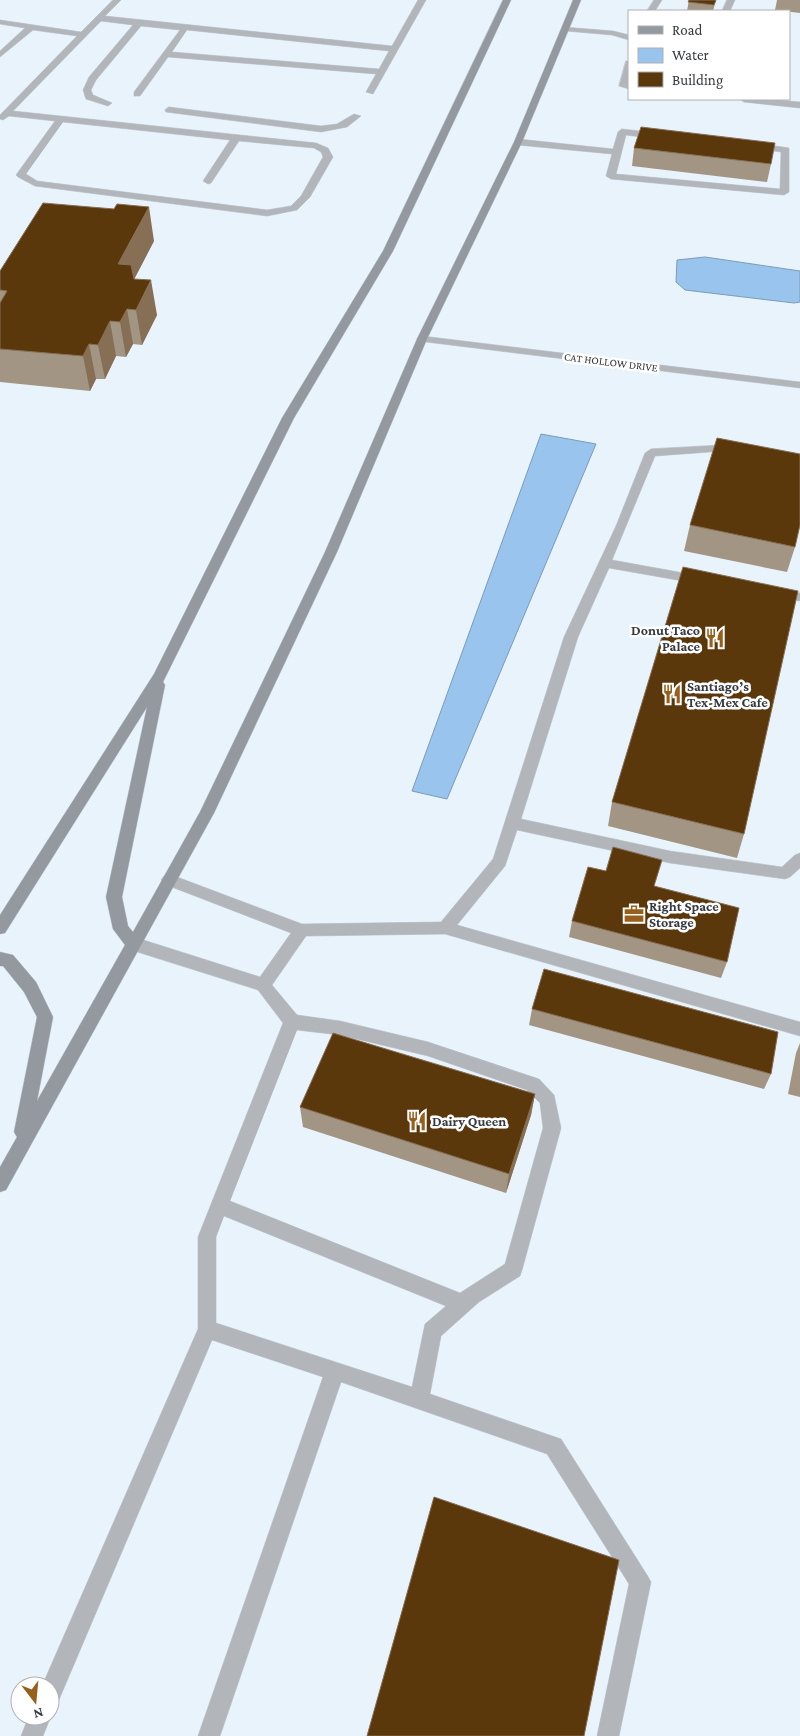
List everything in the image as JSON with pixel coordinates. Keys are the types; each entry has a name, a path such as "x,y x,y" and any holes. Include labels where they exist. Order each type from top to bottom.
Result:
{"main road":[{"path":"0,928 160,675 288,418 388,251 506,0"},
{"path":"0,1184 207,813 331,552 422,339 518,142 577,0"},
{"path":"134,944 121,929 114,897 160,675"},
{"path":"0,959 7,960 30,987 45,1017 20,1146"}],"street":[{"path":"107,0 116,0"},
{"path":"3,116 116,0"},
{"path":"370,92 422,0"},
{"path":"99,18 395,48"},
{"path":"0,22 83,35"},
{"path":"108,104 89,97 87,90 92,79 139,23"},
{"path":"0,55 31,27"},
{"path":"137,94 185,28"},
{"path":"566,29 613,33 628,38"},
{"path":"167,54 381,72"},
{"path":"628,67 623,86 628,87"},
{"path":"753,100 800,105"},
{"path":"169,110 321,129 338,128 348,124 357,116"},
{"path":"3,116 61,119 316,146 325,150 328,157 305,197 294,208 267,213 35,183 21,176 33,156 61,119"},
{"path":"670,137 622,132 611,176 784,192 786,150 748,145"},
{"path":"208,180 236,138"},
{"path":"518,142 617,152"},
{"name":"CAT HOLLOW DRIVE","path":"422,339 800,385"},
{"path":"445,928 500,862 571,637 622,526 650,453 723,448 751,452"},
{"path":"605,563 712,582"},
{"path":"761,590 800,597"},
{"path":"512,823 670,857 785,873 800,859"},
{"path":"169,880 302,930 445,928 800,1029"},
{"path":"264,984 302,930"},
{"path":"134,944 264,984 292,1022 340,1028 428,1049 533,1084 548,1100 552,1128 513,1270 472,1295 432,1331 419,1400"},
{"path":"58,1676 207,1329 207,1237 292,1022"},
{"path":"219,1205 463,1304"},
{"path":"207,1329 554,1446 640,1582 608,1736"},
{"path":"209,1736 335,1371"}],"water":[{"path":"705,257 800,271 800,302 794,303 685,290 676,282 677,260"},
{"path":"541,434 596,444 447,799 412,791"}],"building":[{"path":"689,0 716,0 714,5 688,2"},
{"path":"641,127 775,143 771,164 634,148"},
{"path":"43,203 114,209 117,204 149,207 118,264 131,265 134,279 151,280 136,310 127,309 120,322 110,321 98,345 89,344 83,356 0,349 0,303 7,291 0,290 0,271"},
{"path":"717,438 800,454 800,525 795,547 690,525"},
{"path":"683,567 798,591 744,834 612,802"},
{"name":"Right Space Storage","path":"613,847 662,860 654,886 739,908 727,962 572,921 588,867 606,871"},
{"path":"544,969 778,1032 771,1074 532,1009"},
{"name":"Dairy Queen","path":"333,1033 535,1094 509,1174 300,1107"},
{"path":"434,1497 619,1560 584,1736 367,1736"}],"place":[{"name":"Donut Taco Palace","path":"715,638"},
{"name":"Santiago’s Tex-Mex Cafe","path":"672,694"},
{"name":"Right Space Storage","path":"634,914"},
{"name":"Dairy Queen","path":"417,1121"}]}
